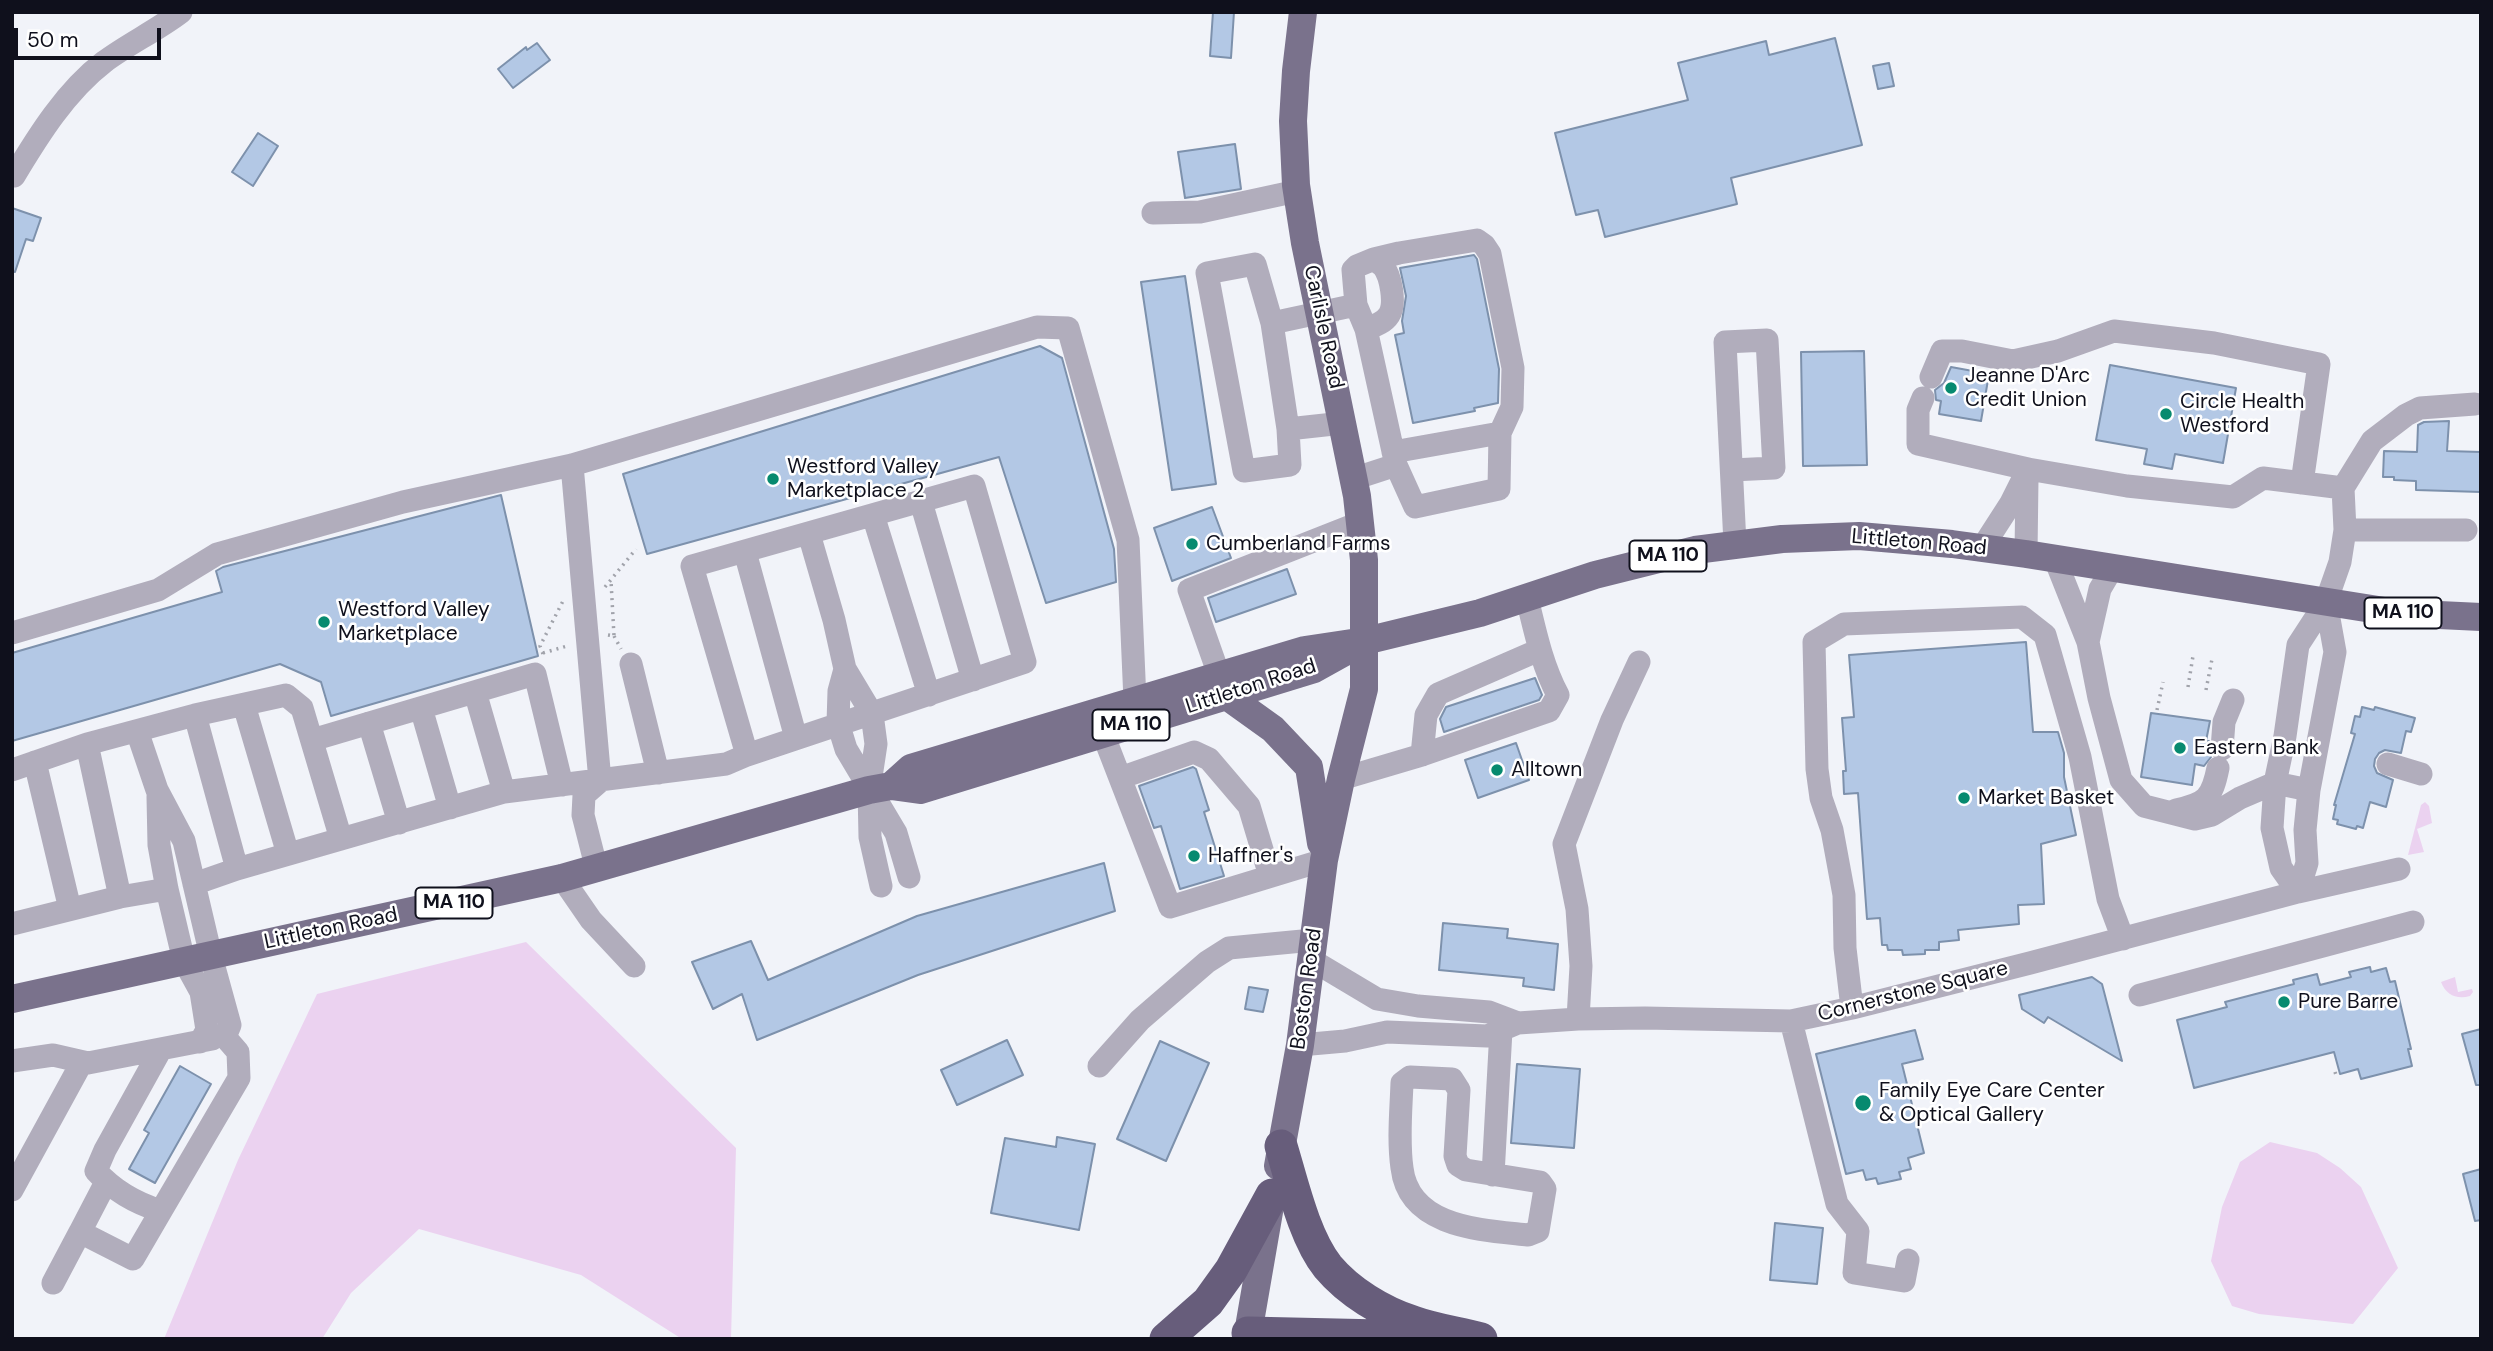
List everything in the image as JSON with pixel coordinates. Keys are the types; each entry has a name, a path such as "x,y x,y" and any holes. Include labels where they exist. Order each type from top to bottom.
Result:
{"highway":[{"path":"1282,1146 1297,1201 1327,1266 1349,1287 1385,1311 1414,1323 1481,1339"},
{"path":"1166,1339 1208,1302 1231,1270 1272,1195"},
{"path":"1248,1336 1385,1335 1452,1339"}],"main road":[{"name":"Carlisle Road","path":"1303,12 1293,131 1297,191 1353,478 1364,560 1365,641"},
{"name":"Littleton Road","path":"880,788 920,790 1103,734 1305,650 1365,641 1480,613 1644,562 1735,544 1859,536 1932,541 2397,612 2481,617"},
{"name":"Boston Road","path":"1248,1336 1300,1045 1324,860 1364,689 1365,641"},
{"name":"Littleton Road","path":"12,999 597,870 880,788 911,768 1135,701 1223,686"},
{"path":"1223,686 1273,729 1309,767 1324,860"}],"lane":[{"path":"14,176 33,145 80,83 104,62 181,12"},
{"path":"1153,212 1200,212 1297,191"},
{"path":"1477,240 1484,245 1490,254 1513,368 1512,407 1500,433 1499,489 1415,507 1395,459 1366,329 1356,305 1353,270 1357,265 1399,253 1477,240"},
{"path":"1366,329 1389,317 1393,307 1390,279 1383,266 1374,260"},
{"path":"1255,264 1272,323 1289,429 1290,465 1244,471 1207,273 1255,264"},
{"path":"1272,323 1356,305"},
{"path":"12,633 158,590 217,554 402,502 572,465 1037,327 1068,328 1128,540 1135,701"},
{"path":"2302,483 2319,364 2214,343 2114,331 2058,351 2013,361 1962,351 1942,351 1918,410 1918,444 2028,469 2127,486 2233,497 2263,478 2302,483 2343,488"},
{"path":"1732,470 1774,468 1767,340 1725,342 1735,544"},
{"path":"2298,892 2281,868 2272,828 2274,783 2286,736 2298,645 2326,602 2340,562 2345,530 2343,488 2372,441 2406,415 2420,408 2476,404"},
{"path":"1289,429 1343,422"},
{"path":"1353,478 1395,459 1500,433"},
{"path":"572,465 600,781"},
{"path":"1982,548 2011,503 2028,469"},
{"path":"2026,554 2028,469"},
{"path":"194,884 237,869 504,792 726,764 838,723 1025,663 974,486 692,566 747,755"},
{"path":"920,502 973,680"},
{"path":"873,515 929,695"},
{"path":"1223,686 1189,590 1359,523"},
{"path":"2345,530 2466,530"},
{"path":"809,534 845,669 872,714 880,788 897,833 909,877"},
{"path":"745,552 796,738"},
{"path":"2055,559 2088,642 2099,698 2121,780 2144,806 2195,819 2212,815 2240,798 2274,783 2309,790"},
{"path":"2088,642 2100,589 2113,567"},
{"path":"1341,779 1422,755 1549,711 1558,695 1539,650 1527,598"},
{"path":"2298,892 2307,863 2305,830 2309,790 2335,652 2326,602"},
{"path":"1852,1008 1845,947 1844,895 1832,830 1821,798 1815,709 1814,642 1844,624 2022,617 2045,635 2080,757 2108,899 2123,939"},
{"path":"1422,755 1426,715 1438,694 1539,650"},
{"path":"1578,1019 1581,966 1577,909 1564,844 1612,720 1639,662"},
{"path":"631,664 658,773"},
{"path":"845,669 839,691 838,723 846,749 880,788"},
{"path":"312,740 535,674 562,785"},
{"path":"475,692 504,792"},
{"path":"12,770 87,744 195,715 286,695 302,708 341,839"},
{"path":"2166,812 2189,808 2207,799 2214,789 2224,722 2233,700"},
{"path":"244,705 288,854"},
{"path":"421,708 450,808"},
{"path":"195,715 237,869"},
{"path":"369,723 399,822"},
{"path":"137,731 158,790 184,841 194,884 197,958 207,1030 200,1042"},
{"path":"1103,734 1170,907 1324,860"},
{"path":"87,744 120,897"},
{"path":"1120,778 1194,752 1209,759 1249,806 1270,876"},
{"path":"35,762 69,909"},
{"path":"2389,764 2420,774"},
{"path":"597,870 583,815 584,795 600,781"},
{"path":"880,788 870,837 881,886"},
{"path":"158,790 159,845 167,889 230,1026 225,1037"},
{"name":"Cornerstone Square","path":"1300,1045 1345,1041 1387,1032 1487,1036 1510,1026 1578,1019 1791,1021 1852,1008 2298,892 2399,869"},
{"path":"562,878 591,920 634,966"},
{"path":"12,923 120,897 167,889"},
{"path":"2140,995 2413,922"},
{"path":"1099,1066 1140,1020 1207,962 1229,948 1312,950"},
{"name":"Cornerstone Square","path":"1312,950 1377,999 1418,1006 1489,1012 1510,1026"},
{"path":"1791,1021 1837,1204 1858,1231 1854,1273 1904,1282 1908,1260"},
{"path":"1493,1175 1510,1026"},
{"path":"12,1061 53,1055 88,1063 225,1037"},
{"path":"80,1232 132,1259 239,1078 238,1052 225,1037"},
{"path":"161,1211 111,1187 96,1171 162,1049"},
{"path":"12,1190 82,1062"},
{"path":"1410,1077 1452,1079 1459,1090 1455,1156 1458,1165 1466,1170 1493,1175 1539,1182 1545,1189 1538,1231 1528,1235 1454,1224 1430,1213 1414,1199 1402,1172 1402,1083 1410,1077"},
{"path":"52,1283 106,1182"}],"path":[{"path":"606,587 636,549"},
{"path":"601,633 614,635 611,581"},
{"path":"543,653 572,644"},
{"path":"2188,687 2193,656"},
{"path":"2206,690 2212,659"},
{"path":"2157,710 2163,682"},
{"path":"2336,1072 2337,1078"}],"shaded area":[{"path":"2425,802 2429,806 2432,823 2417,829 2424,852 2408,855 2421,805"},
{"path":"526,942 736,1148 731,1339 682,1339 581,1275 419,1229 351,1293 322,1339 164,1339 238,1160 317,994"},
{"path":"2455,977 2458,992 2472,989 2470,996 2456,997 2446,990 2441,982"},
{"path":"2270,1142 2317,1153 2340,1168 2361,1187 2398,1268 2353,1324 2259,1314 2232,1306 2211,1261 2222,1207 2240,1162"}],"building":[{"path":"1213,12 1234,12 1231,58 1210,56"},
{"path":"1835,38 1862,145 1731,178 1737,204 1605,237 1598,210 1576,215 1555,133 1688,100 1678,63 1766,41 1769,55"},
{"path":"537,43 550,60 513,88 498,69 526,47 527,50"},
{"path":"1889,63 1894,86 1878,89 1873,66"},
{"path":"258,133 278,146 253,186 232,172"},
{"path":"1235,144 1241,189 1185,198 1178,152"},
{"path":"12,208 41,218 33,241 26,239 15,272 12,271"},
{"path":"1474,255 1499,369 1498,403 1474,408 1475,411 1413,423 1395,335 1404,333 1402,321 1406,296 1400,268"},
{"path":"1185,276 1216,484 1172,490 1141,282"},
{"name":"Westford Valley Marketplace 2","path":"1040,346 1062,358 1114,549 1116,582 1046,603 999,457 647,554 623,474"},
{"path":"1864,351 1867,465 1803,466 1801,352"},
{"name":"Circle Health Westford","path":"2110,365 2236,388 2223,463 2175,454 2172,469 2144,464 2147,449 2096,440"},
{"name":"Jeanne D'Arc Credit Union","path":"1951,367 1989,374 1981,421 1939,414 1941,401 1936,400 1935,390 1944,383"},
{"path":"2449,421 2447,451 2481,452 2481,492 2416,490 2416,481 2383,477 2384,451 2417,452 2418,425 2424,422"},
{"name":"Westford Valley Marketplace","path":"501,495 538,656 331,716 321,682 280,664 12,741 12,653 222,592 216,571 223,567"},
{"name":"Cumberland Farms","path":"1212,507 1231,558 1172,581 1154,528"},
{"name":"Cumberland Farms","path":"1287,569 1296,594 1216,622 1208,598"},
{"name":"Market Basket","path":"2026,642 2033,732 2058,732 2064,753 2064,777 2076,835 2041,844 2044,904 2018,905 2019,924 1958,930 1959,940 1939,942 1939,950 1925,950 1925,954 1903,955 1902,950 1888,950 1887,945 1882,945 1880,918 1867,919 1858,793 1844,794 1843,771 1846,771 1842,718 1854,717 1849,655"},
{"path":"1535,678 1542,695 1539,700 1444,732 1440,719 1446,707"},
{"path":"2362,707 2374,710 2375,707 2415,718 2411,732 2406,731 2401,753 2385,750 2375,759 2377,773 2393,780 2386,807 2370,802 2363,828 2357,826 2356,829 2337,824 2338,820 2333,819 2334,805 2355,734 2351,733 2355,716 2360,717"},
{"name":"Eastern Bank","path":"2151,713 2210,721 2206,741 2209,741 2211,757 2204,766 2195,764 2192,785 2141,777"},
{"name":"Alltown","path":"1516,743 1529,780 1478,798 1465,760"},
{"path":"1193,767 1196,769 1209,810 1204,812 1224,876 1180,889 1161,826 1154,828 1139,786"},
{"path":"1104,863 1115,911 918,975 757,1040 742,994 713,1009 692,962 751,941 768,980 917,916"},
{"path":"1443,923 1508,929 1507,938 1558,944 1554,990 1523,986 1524,978 1439,970"},
{"path":"2370,967 2371,972 2386,968 2390,982 2395,981 2411,1049 2408,1049 2412,1066 2361,1079 2358,1069 2340,1074 2334,1052 2194,1088 2177,1020 2227,1007 2225,1002 2294,984 2293,980 2317,974 2320,985 2351,977 2349,972"},
{"path":"2092,977 2102,984 2122,1061 2048,1017 2044,1023 2022,1009 2019,995"},
{"path":"1249,987 1268,990 1263,1012 1245,1009"},
{"path":"2481,1029 2481,1085 2476,1085 2462,1034"},
{"path":"1915,1030 1923,1059 1902,1064 1924,1153 1908,1158 1911,1169 1899,1172 1901,1179 1878,1184 1876,1178 1866,1180 1863,1170 1846,1174 1816,1054"},
{"path":"1007,1040 1023,1075 957,1105 941,1070"},
{"path":"1160,1041 1209,1063 1166,1161 1117,1139"},
{"path":"1517,1064 1580,1069 1574,1148 1511,1143"},
{"path":"180,1066 211,1084 155,1183 129,1169 149,1133 144,1130"},
{"path":"1057,1137 1095,1144 1079,1230 991,1213 1005,1138 1056,1147"},
{"path":"2481,1169 2481,1220 2475,1221 2463,1174"},
{"path":"1775,1223 1823,1228 1817,1284 1770,1280"}],"place":[{"name":"Jeanne D'Arc Credit Union","path":"1951,388"},
{"name":"Circle Health Westford","path":"2166,414"},
{"name":"Westford Valley Marketplace 2","path":"773,479"},
{"name":"Cumberland Farms","path":"1192,544"},
{"name":"Westford Valley Marketplace","path":"324,622"},
{"name":"Eastern Bank","path":"2180,748"},
{"name":"Alltown","path":"1497,770"},
{"name":"Market Basket","path":"1964,798"},
{"name":"Haffner's","path":"1194,856"},
{"name":"Pure Barre","path":"2284,1002"},
{"name":"Family Eye Care Center & Optical Gallery","path":"1863,1103"}]}
